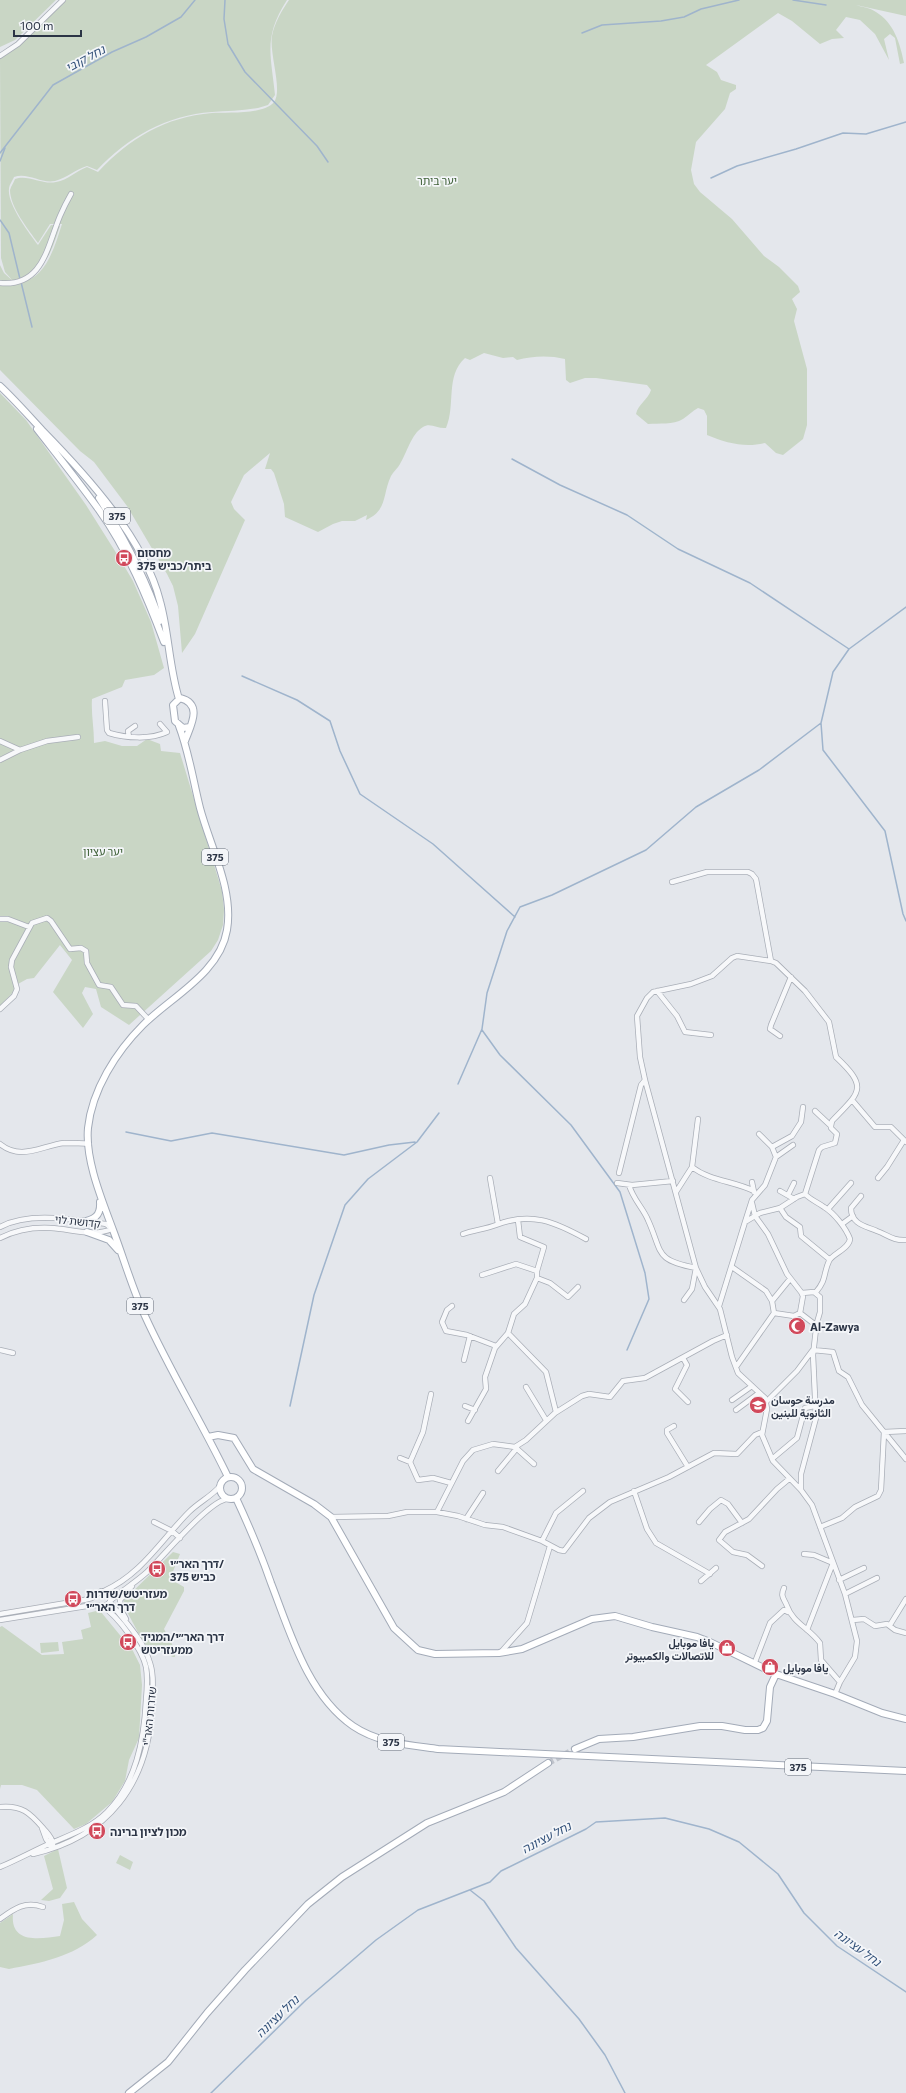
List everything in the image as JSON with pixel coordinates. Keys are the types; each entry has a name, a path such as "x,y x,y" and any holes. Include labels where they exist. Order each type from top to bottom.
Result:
{"main road":[{"path":"0,386 80,469 128,545 150,591 166,638 179,699 186,700 191,704 194,720 190,726 185,741"},
{"path":"19,406 100,511 124,551 144,592 168,653"},
{"name":"375","path":"179,699 173,704 172,711 175,721 179,726 185,741 201,810 228,898 228,929 220,951 207,969 149,1020 123,1047 108,1072 91,1112 88,1130 89,1144 100,1196 128,1278 146,1319 228,1478"},
{"path":"179,726 183,728 190,726"},
{"path":"81,1222 90,1221 96,1217 100,1210 100,1196"},
{"path":"87,1232 109,1240 121,1254"},
{"path":"208,1437 218,1435 234,1438 253,1469 314,1504 331,1517 394,1628 409,1644 418,1650 435,1654 501,1652 522,1649 592,1619 614,1616 652,1628 697,1637 755,1662 776,1674 835,1694 882,1713 906,1719"},
{"path":"228,1478 238,1479 242,1486 241,1494 236,1498 228,1499 222,1494 220,1486 222,1482 228,1478"},
{"name":"375","path":"236,1498 306,1670 331,1705 353,1726 376,1738 402,1744 445,1750 906,1771"},
{"path":"575,1749 599,1739 633,1737 700,1726 722,1726 745,1730 758,1730 762,1728 767,1721 770,1687 776,1674"},
{"path":"129,2093 168,2062 207,2013 245,1970 308,1904 336,1882 426,1823 504,1792 548,1763"}],"street":[{"path":"0,56 28,35 63,0"},
{"path":"0,283 9,284 24,280 34,273 46,256 60,216 71,194"},
{"path":"105,701 107,730 109,733 129,737 160,735 167,732 160,724"},
{"path":"129,737 128,731 135,726"},
{"path":"0,760 20,750 47,742 78,737"},
{"path":"0,741 20,750"},
{"path":"672,882 707,872 748,872 752,874 756,879 771,961"},
{"path":"0,1009 14,996 17,990 11,967 12,960 32,923 40,919 49,920 70,949 80,948 86,951 88,963 99,985 111,987 123,1004 136,1006 149,1020"},
{"path":"0,920 8,920 29,928"},
{"path":"831,1126 832,1121 852,1100 858,1085 857,1079 847,1066 836,1058 829,1022 805,991 776,963 737,956 732,958 712,976 680,987 657,991 646,998 637,1016 640,1057 696,1268 705,1288 719,1306 736,1367 742,1378 760,1393 766,1402 767,1412 762,1432 763,1439 772,1459 789,1480 801,1490 812,1505 845,1594 857,1641 855,1657 840,1682 835,1694"},
{"path":"780,1036 770,1029 791,977"},
{"path":"657,991 677,1016 685,1032 711,1035"},
{"path":"619,1173 641,1086 645,1080"},
{"path":"852,1100 876,1127 891,1127 905,1141 887,1168 878,1178"},
{"path":"772,1147 788,1139 794,1134 802,1119 804,1108"},
{"path":"745,1222 769,1209 780,1208 805,1194 819,1150 822,1147 836,1143 837,1138 837,1134 831,1126 815,1111"},
{"path":"676,1192 692,1167 698,1119"},
{"path":"759,1134 772,1147 776,1157"},
{"path":"0,1144 12,1151 24,1153 63,1143 89,1144"},
{"path":"719,1306 754,1198 767,1182 776,1157 793,1145"},
{"path":"692,1167 707,1177 742,1186 754,1191"},
{"path":"490,1178 498,1224"},
{"path":"617,1183 629,1185 673,1181"},
{"path":"752,1182 754,1198"},
{"path":"788,1195 794,1183"},
{"path":"828,1209 852,1183"},
{"path":"629,1185 632,1195 648,1221 657,1248 662,1256 682,1265 696,1268"},
{"path":"780,1191 794,1199"},
{"path":"805,1194 811,1200 828,1209 842,1224 848,1234 850,1242 829,1259 825,1279 816,1292"},
{"path":"862,1196 851,1208 853,1216 865,1228 876,1230 892,1239 906,1240"},
{"path":"752,1203 755,1216 768,1234 790,1279 802,1293 800,1313"},
{"path":"780,1208 786,1217 800,1227 801,1236 829,1259"},
{"path":"842,1224 853,1216"},
{"path":"463,1234 498,1224 527,1218 542,1219 586,1239"},
{"name":"קדושת לוי","path":"0,1227 12,1222 30,1219 52,1219 106,1224 112,1228 106,1232 32,1228 14,1232 0,1238"},
{"path":"468,1421 487,1387 483,1380 496,1346 508,1333 514,1314 525,1304 537,1278 537,1271 544,1247 520,1236 518,1220"},
{"path":"482,1274 516,1264 537,1271"},
{"path":"732,1267 763,1288 772,1301 774,1313 736,1367"},
{"path":"684,1300 692,1289 696,1268"},
{"path":"537,1278 550,1283 568,1297 578,1287"},
{"path":"772,1301 790,1279"},
{"path":"802,1293 816,1292"},
{"path":"801,1490 801,1474 815,1421 813,1350 821,1301 816,1292"},
{"path":"452,1306 445,1314 442,1322 443,1328 448,1332 470,1336 496,1346"},
{"path":"774,1313 794,1316 800,1313"},
{"path":"800,1313 816,1326"},
{"path":"508,1333 546,1372 556,1412"},
{"path":"498,1471 516,1447 526,1440 556,1412 586,1395 610,1398 623,1382 641,1380 713,1341 728,1335"},
{"path":"464,1360 470,1336"},
{"path":"0,1350 13,1353"},
{"path":"766,1402 797,1371 813,1350"},
{"path":"813,1350 833,1352 840,1371 848,1377 862,1405 906,1459"},
{"path":"682,1358 687,1365 675,1389 688,1402"},
{"path":"732,1400 752,1386"},
{"path":"526,1387 546,1420"},
{"path":"736,1410 760,1393"},
{"path":"410,1462 423,1432 431,1394"},
{"path":"465,1406 475,1410"},
{"path":"772,1459 795,1440 805,1408 814,1406"},
{"path":"674,1426 667,1430 667,1433 688,1467"},
{"path":"884,1432 906,1431"},
{"path":"331,1517 388,1516 407,1512 437,1512 485,1525 503,1527 542,1541 561,1551 566,1550 584,1523 594,1513 610,1502 669,1478 714,1454 737,1454 755,1435 762,1432"},
{"path":"820,1527 842,1518 855,1507 878,1496 882,1483 882,1452 884,1432"},
{"path":"437,1512 463,1461 473,1450 493,1444 516,1447 534,1464"},
{"path":"400,1458 410,1462 418,1480 424,1481 433,1478 451,1483"},
{"path":"762,1566 747,1555 733,1552 719,1540 725,1532 754,1516 777,1489 789,1480"},
{"path":"0,1614 92,1598 120,1583 142,1567 195,1506 220,1486"},
{"path":"542,1541 559,1510 583,1491"},
{"path":"634,1491 647,1529 656,1544 710,1574"},
{"path":"466,1519 483,1493"},
{"path":"132,1631 121,1610 120,1600 202,1514 220,1501 228,1499"},
{"path":"699,1522 710,1509 721,1500 728,1504 742,1523"},
{"path":"154,1522 172,1531 180,1538"},
{"path":"501,1652 528,1623 550,1546"},
{"path":"804,1554 814,1555 833,1563"},
{"path":"807,1630 833,1563"},
{"path":"701,1581 716,1568"},
{"path":"839,1580 864,1568"},
{"path":"845,1594 877,1578"},
{"path":"0,1620 94,1605 101,1606 138,1580"},
{"path":"784,1588 782,1598 788,1612 794,1620 820,1643 821,1660 840,1682"},
{"path":"103,1591 108,1593 110,1601"},
{"path":"97,1594 96,1601 101,1606"},
{"path":"890,1625 906,1599"},
{"name":"שדרות האר\"י","path":"52,1845 92,1829 109,1815 130,1790 142,1761 150,1728 152,1676 147,1653 110,1601"},
{"name":"שדרות האר\"י","path":"52,1845 90,1826 114,1805 132,1772 143,1737 147,1686 144,1662 131,1638 101,1606"},
{"path":"755,1662 771,1621 784,1610 788,1612"},
{"path":"852,1620 861,1619 876,1626 887,1624 895,1630 906,1633"},
{"path":"0,1807 22,1809 34,1817 52,1845 0,1867"},
{"path":"0,1919 15,1908 27,1904 43,1907"}],"green space":[{"path":"0,0 56,0 15,40 0,47"},
{"name":"יער ביתר","path":"65,0 287,0 274,25 272,36 279,17 289,0 906,0 906,16 856,5 874,11 892,28 898,41 904,63 900,64 895,38 890,34 884,39 889,60 875,34 860,20 846,17 836,30 844,38 832,39 820,44 792,21 778,13 706,65 717,72 721,80 736,85 736,89 730,93 725,109 696,142 691,170 694,184 700,192 732,219 764,256 779,267 798,286 800,292 792,299 797,309 794,321 807,369 807,425 803,439 783,455 776,453 765,443 743,445 721,440 707,435 707,416 704,410 698,408 679,421 648,424 636,414 639,407 650,393 651,390 647,385 596,378 585,378 570,383 566,380 565,359 541,356 517,360 513,357 503,358 484,353 470,360 465,358 455,373 449,419 446,428 428,425 423,427 415,434 403,460 391,476 381,507 378,512 366,520 367,515 355,521 342,521 333,524 318,532 285,517 284,504 274,473 271,469 265,469 270,453 244,475 231,502 234,509 245,520 195,634 182,653 178,606 173,586 127,506 94,462 80,451 0,370 0,265 4,273 13,281 5,272 1,258 0,58","holes":["272,36 277,89 274,102 269,106 254,111 195,115 164,124 136,139 98,172 87,167 64,179 51,183 25,178 15,179 10,190 13,203 20,218 38,243 50,224 62,224 53,250 44,267 31,279 22,282 43,264 51,251 60,226 51,225 38,245 19,218 11,202 9,189 14,177 24,176 45,181 55,181 87,166 97,170 122,147 135,138 164,123 195,114 246,110 268,105 275,95 270,46"]},
{"name":"יער עציון","path":"0,393 26,420 86,505 120,559 133,581 151,622 164,668 154,675 125,680 122,687 92,699 94,743 105,741 122,746 137,746 147,739 160,744 161,751 180,753 222,891 224,910 223,925 218,940 211,951 129,1025 101,1007 96,989 85,987 82,993 93,1014 83,1028 53,992 72,960 60,945 34,978 27,979 18,984 18,987 0,1006"},
{"path":"173,1552 180,1554 170,1579 184,1587 184,1591 164,1629 174,1648 175,1657 146,1645 123,1604 124,1600"},
{"path":"96,1611 101,1612 133,1651 140,1665 142,1685 139,1738 129,1760 125,1781 112,1802 86,1824 74,1829 37,1790 22,1785 1,1785 0,1789 0,1627 2,1626 42,1655 64,1654 62,1642 83,1639 81,1630 91,1627 88,1613"},
{"path":"58,1642 59,1651 41,1653 40,1643"},
{"path":"58,1849 67,1888 60,1898 49,1901 41,1900 53,1889 44,1856"},
{"path":"120,1855 133,1862 130,1870 116,1863"},
{"path":"74,1902 82,1919 97,1935 88,1943 56,1958 9,1969 0,1967 0,1923 13,1914 13,1924 16,1931 21,1935 36,1938 60,1936 64,1920 62,1904"}],"waterway":[{"name":"נחל קובי","path":"0,153 53,85 112,52 146,37 181,17 195,0"},
{"path":"225,0 224,19 228,44 245,72 317,146 328,162"},
{"path":"582,33 602,25 661,21 684,17 701,9 739,0"},
{"path":"793,0 826,5"},
{"path":"711,178 737,166 796,149 843,133 866,134 906,122"},
{"name":"נחל קובי","path":"0,161 5,148"},
{"path":"0,220 9,233 20,279"},
{"path":"21,282 32,327"},
{"path":"512,459 560,485 627,515 678,549 750,583 849,649"},
{"path":"906,607 849,649 833,672 821,723 823,750 885,831 903,914 906,921"},
{"path":"242,676 297,700 330,721 340,751 360,794 433,844 515,917"},
{"path":"458,1084 482,1029 487,993 507,931 520,907 552,895 646,850 696,807 759,770 821,723"},
{"path":"482,1030 500,1055 571,1125 620,1192 645,1273 649,1299 627,1350"},
{"path":"290,1406 314,1295 345,1205 368,1179 417,1142 439,1113"},
{"path":"126,1132 171,1141 212,1133 344,1155 389,1145 415,1142"},
{"name":"נחל עציונה","path":"211,2093 306,2000 376,1940 418,1910 490,1882 501,1871 586,1829 596,1822 665,1818 709,1829 739,1842 778,1874 804,1913 837,1946 906,1992"},
{"path":"470,1890 484,1901 516,1948 579,2019 605,2055 625,2093"}],"tunnel":[{"path":"548,1763 575,1749"}],"place":[{"name":"מחסום ביתר/כביש 375","path":"124,558"},
{"name":"Al-Zawya","path":"797,1326"},
{"name":"مدرسة حوسان الثانوية للبنين","path":"758,1405"},
{"name":"דרך האר״י/ כביש 375","path":"157,1569"},
{"name":"מעזריטש/שדרות דרך האר״י","path":"73,1599"},
{"name":"דרך האר״י/המגיד ממעזריטש","path":"128,1642"},
{"name":"يافا موبايل للاتصالات والكمبيوتر","path":"727,1648"},
{"name":"يافا موبايل","path":"770,1667"},
{"name":"מכון לציון ברינה","path":"97,1831"}]}
